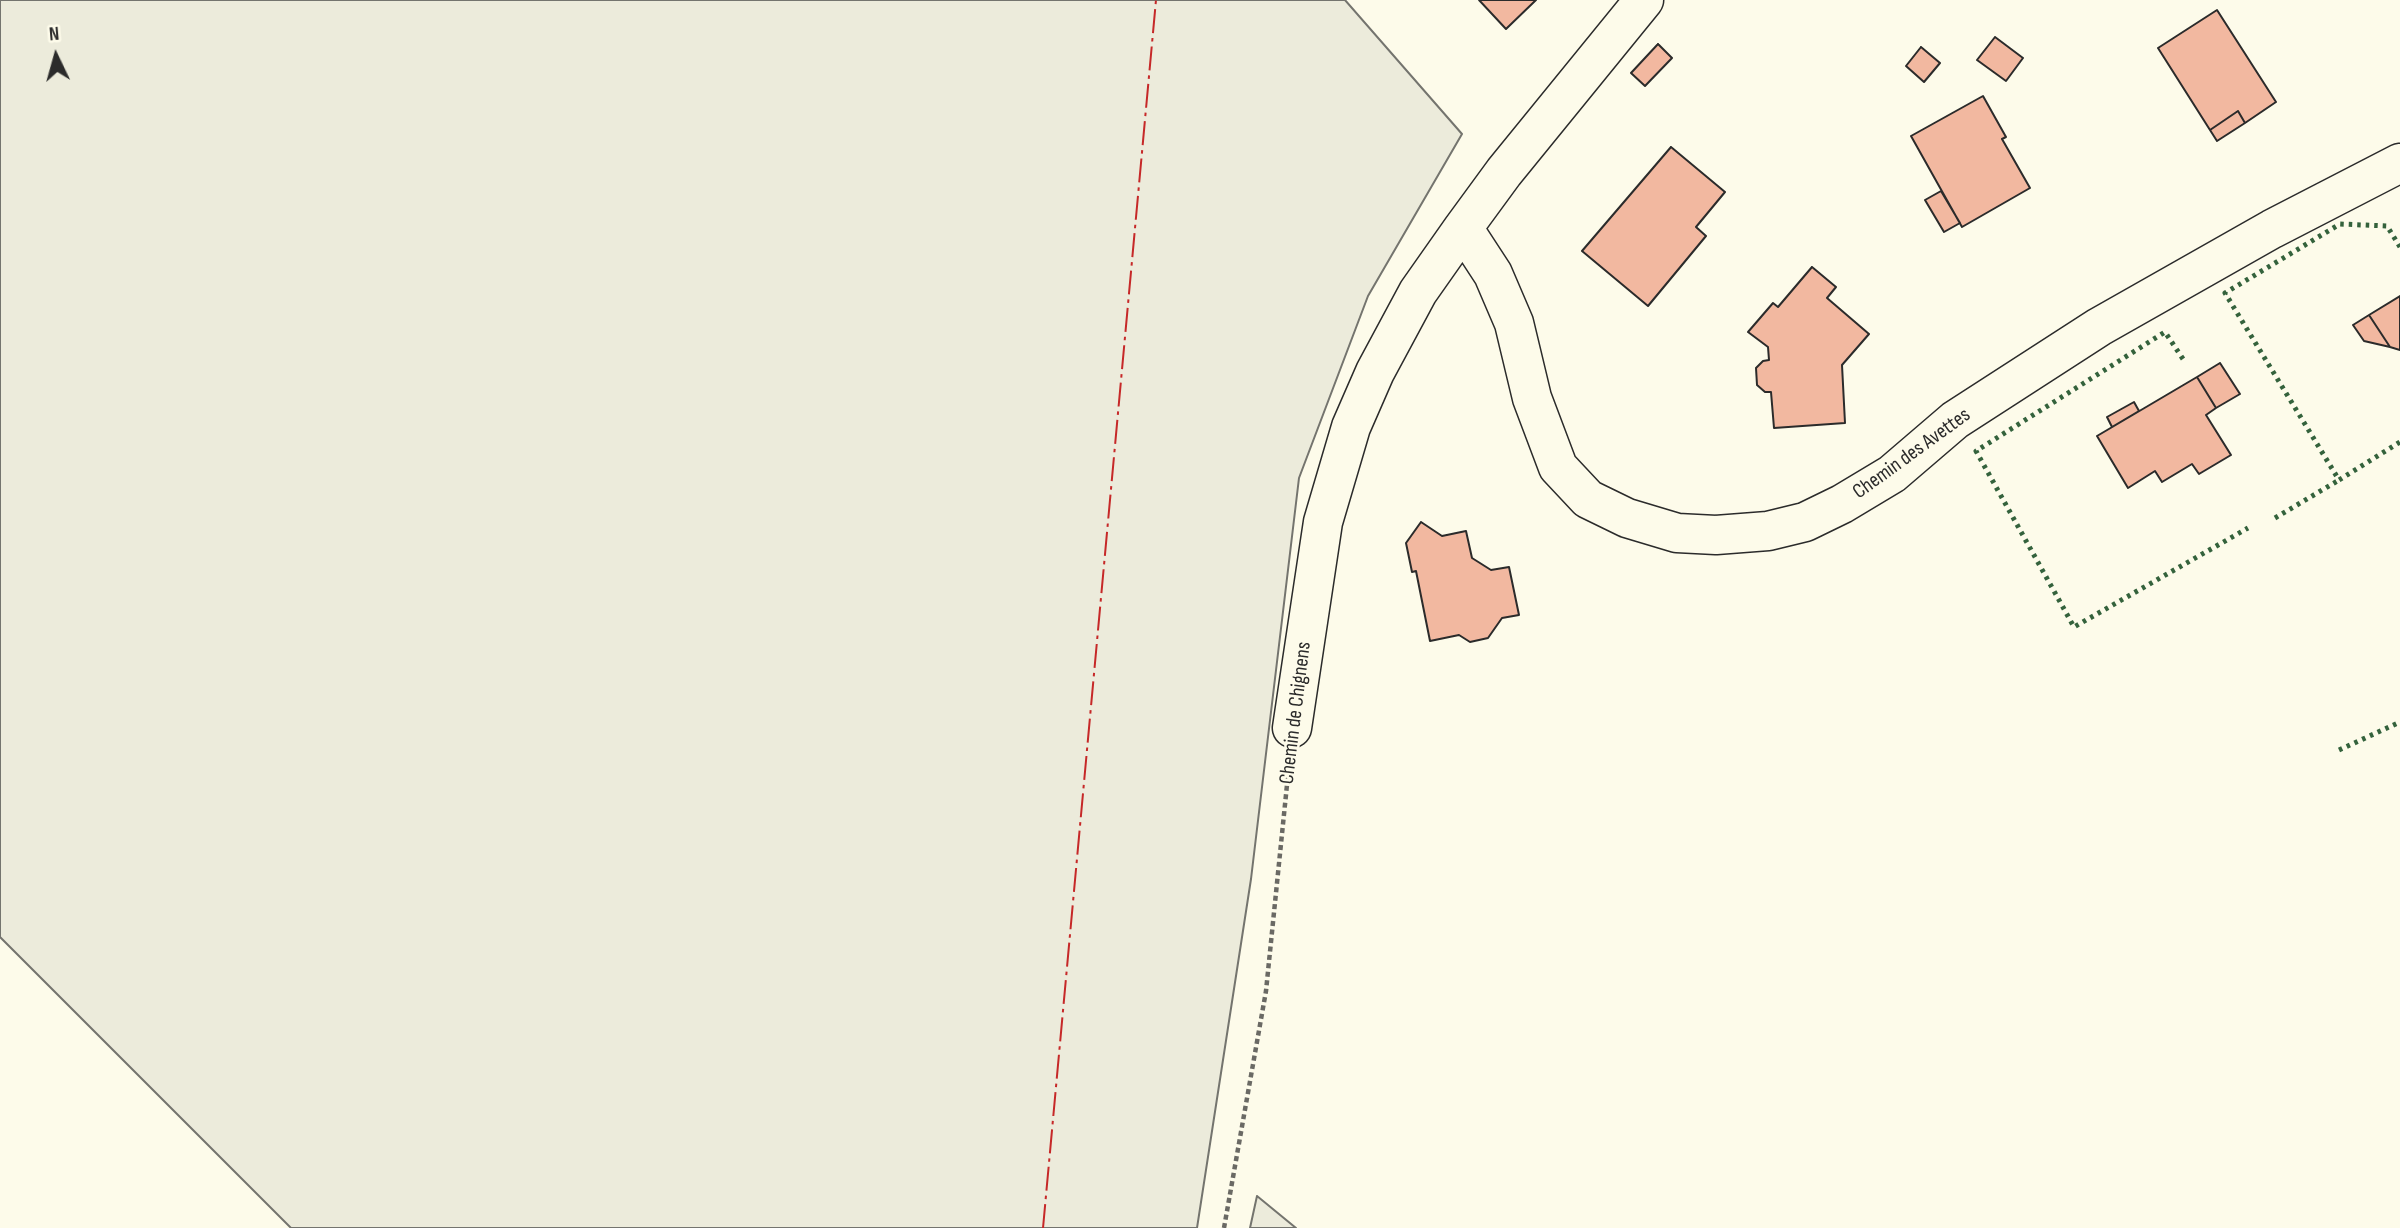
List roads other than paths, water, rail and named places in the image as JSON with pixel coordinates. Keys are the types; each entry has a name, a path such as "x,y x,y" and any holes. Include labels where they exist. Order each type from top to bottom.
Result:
{"street":[{"path":"1463,228 1504,172 1644,0"},
{"name":"Chemin des Avettes","path":"1463,228 1493,274 1514,323 1532,398 1558,467 1588,499 1627,518 1676,533 1716,535 1768,531 1805,522 1842,505 1892,474 1955,420 2099,327 2272,229 2400,163"},
{"name":"Chemin de Chignens","path":"1292,728 1323,522 1351,427 1375,373 1418,292 1463,228"}]}
